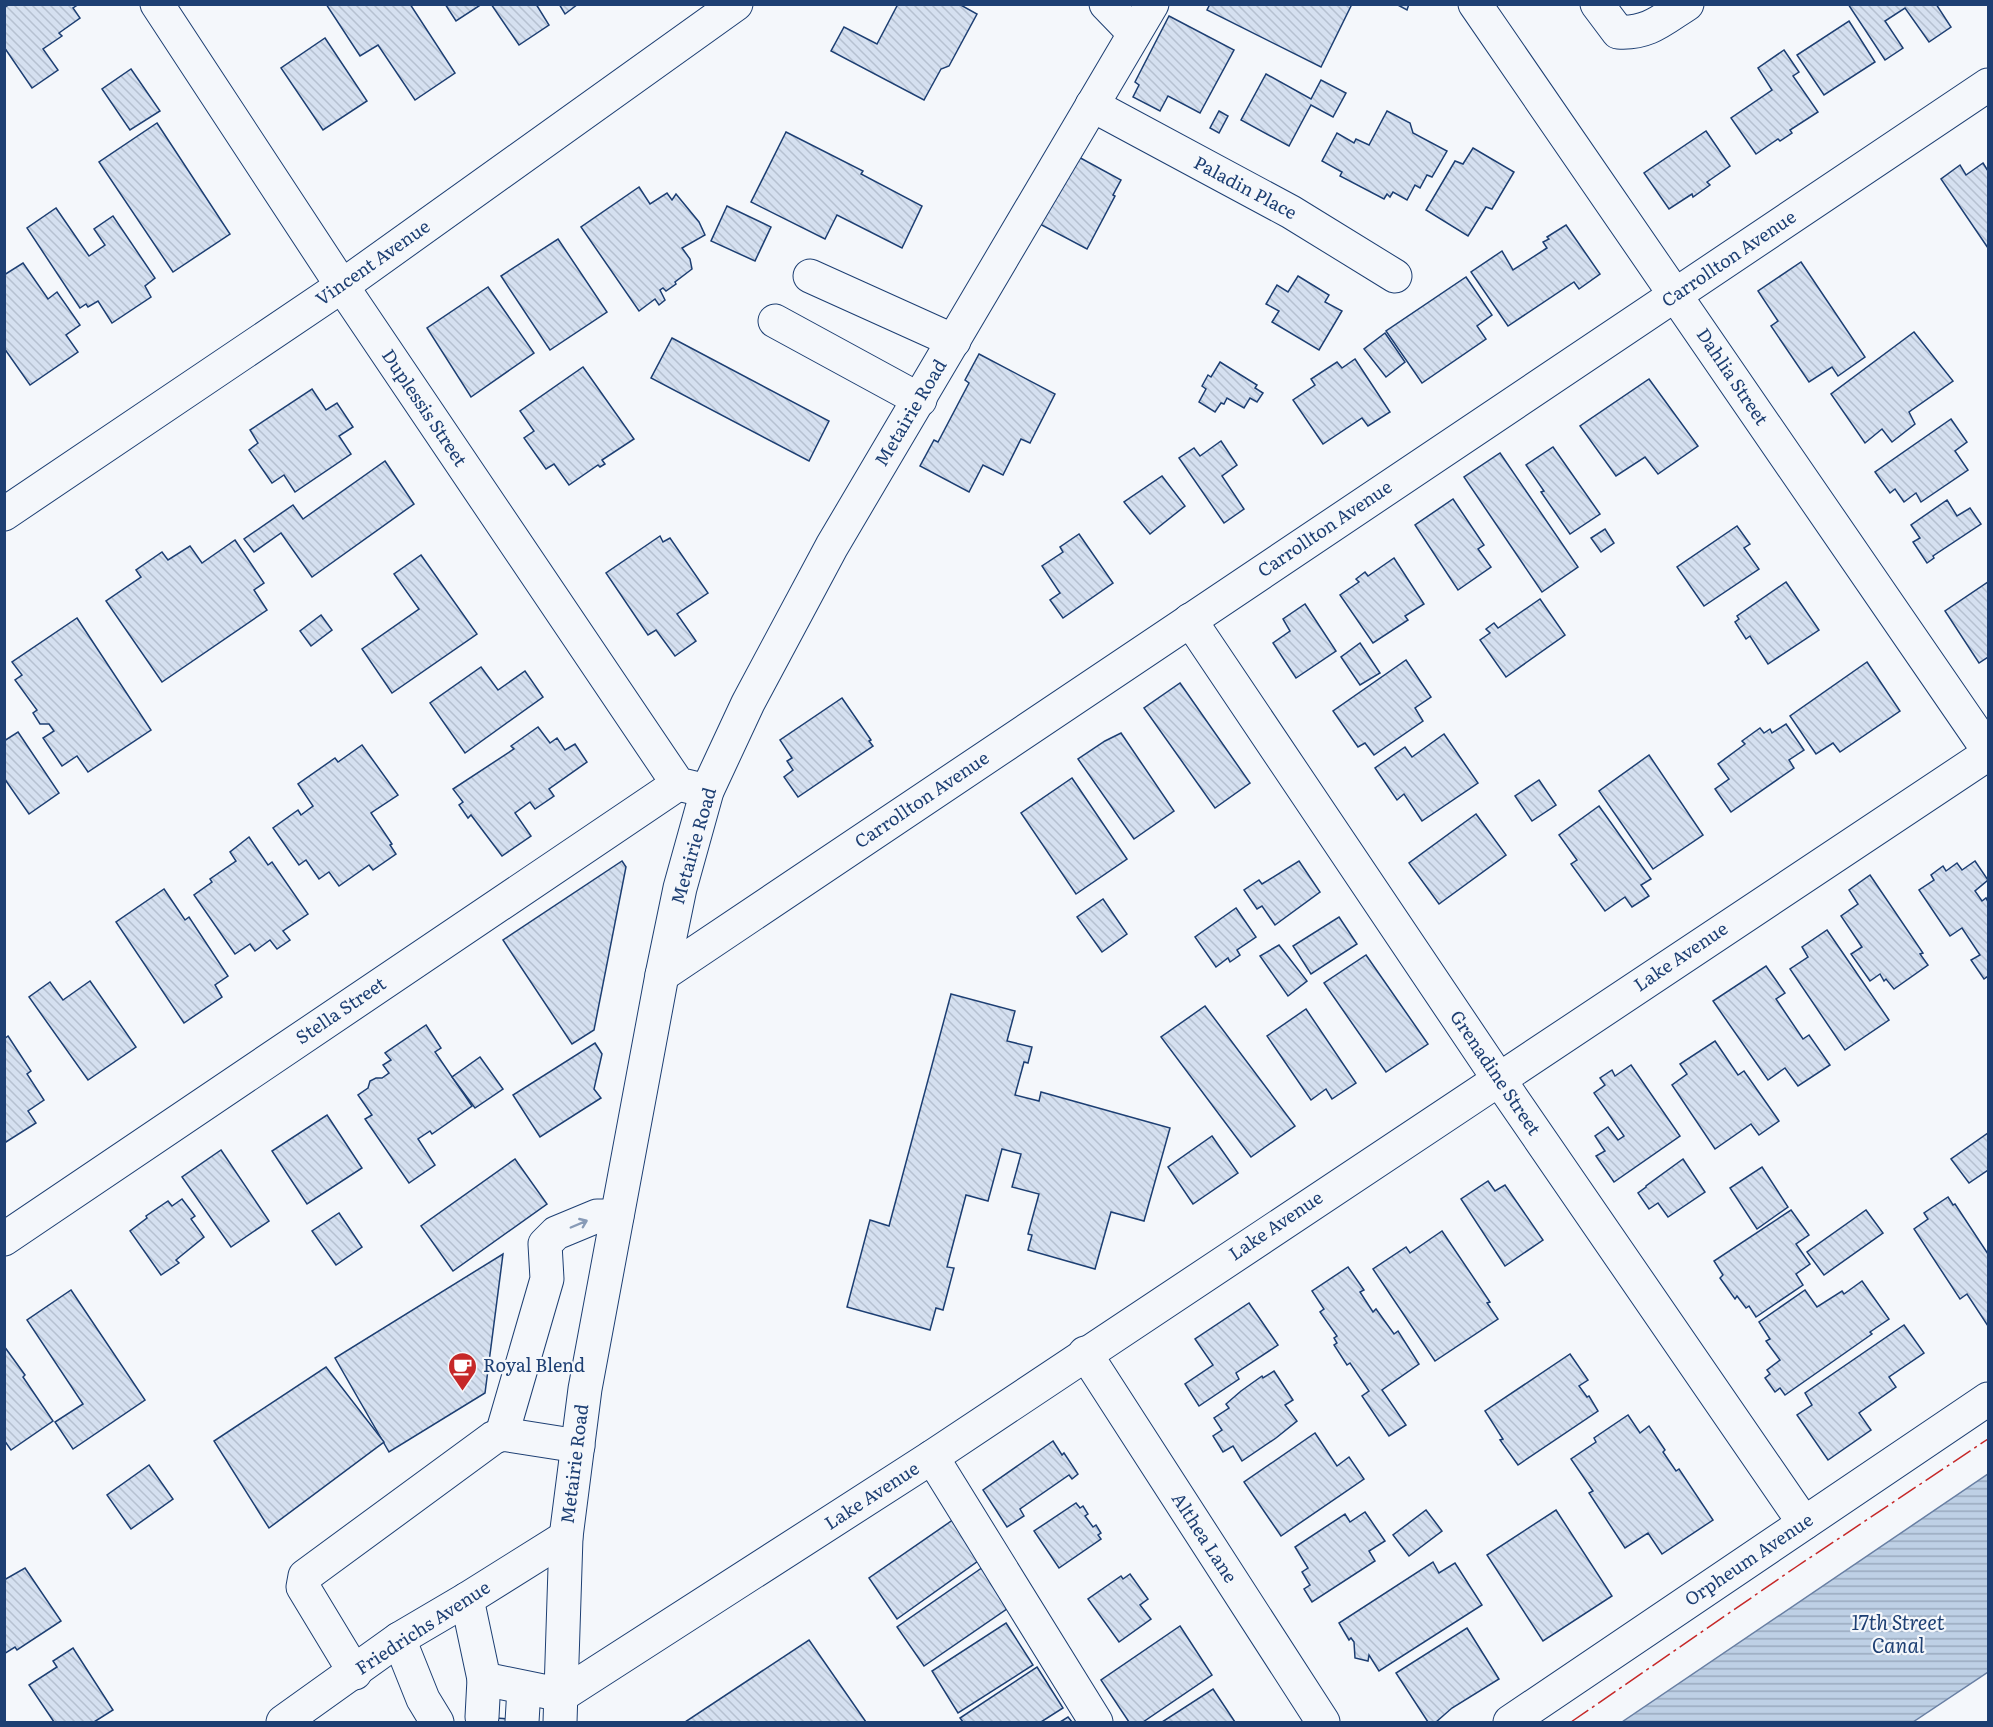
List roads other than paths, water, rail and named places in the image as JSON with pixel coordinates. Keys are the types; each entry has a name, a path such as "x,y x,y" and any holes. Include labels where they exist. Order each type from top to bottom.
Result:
{"street":[{"name":"Duplessis Street","path":"157,4 342,286 693,787"},
{"name":"Vincent Avenue","path":"4,514 342,286 736,4"},
{"path":"1106,4 1134,33"},
{"name":"Metairie Road","path":"561,1709 566,1537 585,1389 680,888 693,787 748,703 832,546 1152,4"},
{"name":"Dahlia Street","path":"1475,4 1989,752"},
{"path":"1597,4 1618,32 1635,33 1648,29 1687,4"},
{"name":"Carrollton Avenue","path":"662,975 1989,85"},
{"name":"Paladin Place","path":"1092,105 1291,212 1395,276"},
{"path":"810,276 954,341"},
{"path":"775,321 920,400"},
{"name":"Grenadine Street","path":"1190,620 1498,1078 1804,1523"},
{"name":"Lake Avenue","path":"561,1709 1085,1353 1989,752"},
{"name":"Stella Street","path":"4,1239 693,787"},
{"path":"502,1434 548,1279 545,1244 556,1233 597,1216 617,1216"},
{"name":"Althea Lane","path":"1085,1353 1323,1722"},
{"name":"Orpheum Avenue","path":"1510,1722 1989,1400"},
{"path":"355,1673 303,1587 305,1576 502,1434 578,1446"},
{"path":"932,1457 1096,1722"},
{"name":"Friedrichs Avenue","path":"283,1722 355,1673 399,1639 566,1537"},
{"path":"467,1599 484,1679 482,1717"},
{"path":"399,1639 423,1699 437,1722"},
{"path":"484,1679 524,1688 561,1709"},
{"path":"522,1722 524,1688"}],"water":[{"name":"17th Street Canal","path":"1988,1474 1988,1672 1913,1722 1622,1722"}],"place":[{"name":"Royal Blend","path":"462,1392"}]}
